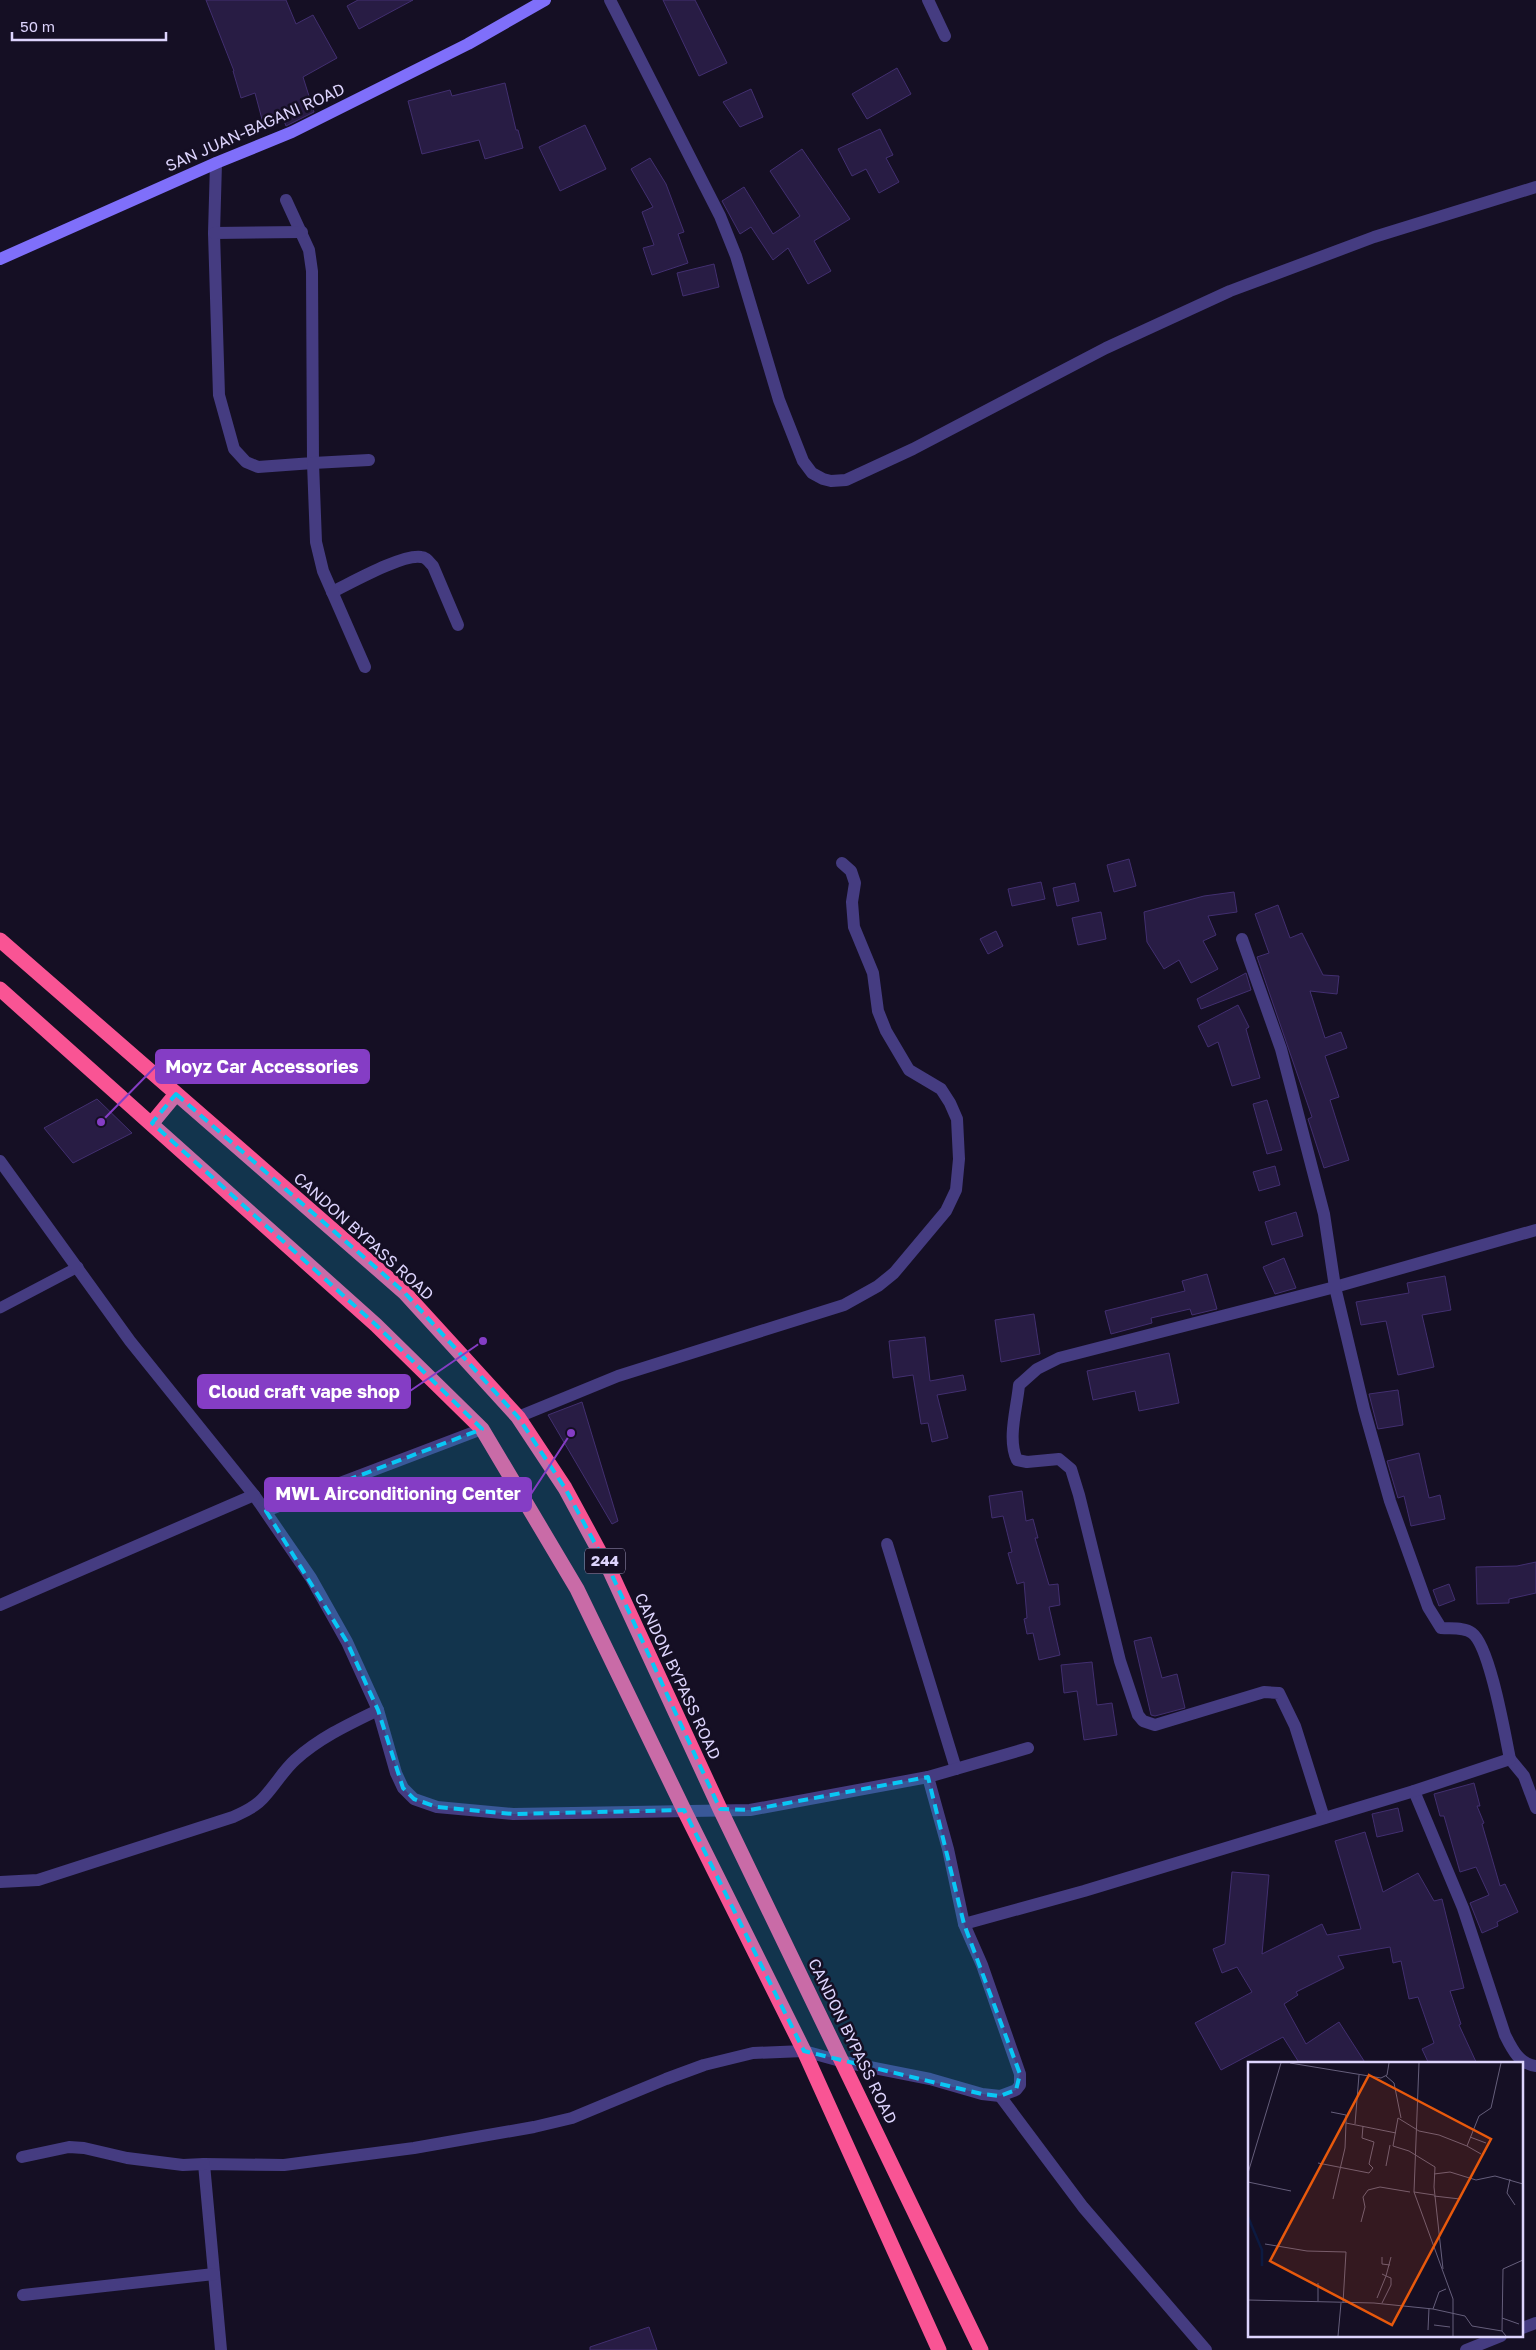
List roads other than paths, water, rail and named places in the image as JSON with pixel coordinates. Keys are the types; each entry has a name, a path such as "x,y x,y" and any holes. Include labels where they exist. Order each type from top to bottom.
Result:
{"highway":[{"name":"CANDON BYPASS ROAD","path":"0,940 404,1292 518,1417 565,1488 611,1573 720,1809 844,2062 981,2350"},
{"name":"244","path":"0,989 376,1325 482,1429 577,1589 804,2051 939,2350"},
{"path":"152,1123 176,1094"}],"street":[{"name":"SAN JUAN-BAGANI ROAD","path":"0,259 216,163 292,132 468,44 545,0"},
{"path":"610,0 720,216 736,256 779,400 803,461 812,472 823,479 831,481 846,480 904,453 1106,348 1230,291 1374,237 1536,186"},
{"path":"928,0 945,36"},
{"path":"216,163 214,233 219,395 234,449 246,462 258,466 369,460"},
{"path":"286,200 309,250 312,271 313,463 316,542 323,571 364,668"},
{"path":"214,233 302,232"},
{"path":"332,592 405,558 420,556 426,558 433,566 458,625"},
{"path":"518,1417 618,1376 844,1304 878,1286 894,1273 946,1211 956,1190 959,1159 957,1119 941,1090 909,1070 886,1031 878,1011 873,973 854,927 852,902 855,883 851,871 842,863"},
{"path":"1242,939 1281,1050 1306,1140 1324,1214 1335,1286 1364,1409 1390,1501 1428,1608 1442,1628 1465,1629 1479,1640 1484,1652 1510,1759 1524,1776 1536,1808"},
{"path":"0,1161 130,1341 266,1511 311,1578 347,1642 378,1710 396,1773 403,1788 414,1799 437,1807 513,1814 720,1809 750,1810 928,1777 1028,1748"},
{"path":"1324,1818 1295,1726 1279,1693 1264,1692 1167,1723 1155,1725 1143,1721 1135,1708 1120,1661 1071,1469 1059,1459 1027,1462 1016,1460 1012,1448 1019,1385 1037,1369 1059,1358 1226,1316 1536,1230"},
{"path":"266,1511 482,1429"},
{"path":"0,1605 254,1495"},
{"path":"888,1544 956,1769"},
{"path":"0,1882 38,1880 233,1818 265,1797 278,1778 296,1759 320,1740 378,1710"},
{"path":"964,1924 1084,1891 1482,1770 1510,1759"},
{"path":"22,2157 69,2147 183,2166 204,2164 284,2165 414,2148 534,2127 572,2118 666,2078 704,2065 753,2053 804,2051 844,2062 1000,2096 1016,2090 1020,2085 1020,2074 982,1965 964,1924 948,1849 928,1777"},
{"path":"1414,1791 1463,1908 1505,2035 1512,2050 1524,2062"},
{"path":"1524,2062 1536,2066"},
{"path":"1000,2096 1083,2207 1206,2350"},
{"path":"204,2164 220,2350"},
{"path":"23,2295 214,2274"},
{"path":"1524,2327 1536,2323"},
{"path":"1466,2350 1497,2338"}],"lane":[{"path":"0,1308 78,1267"}],"place":[{"name":"Moyz Car Accessories","path":"101,1122"},
{"name":"Cloud craft vape shop","path":"483,1341"},
{"name":"MWL Airconditioning Center","path":"571,1433"}]}
